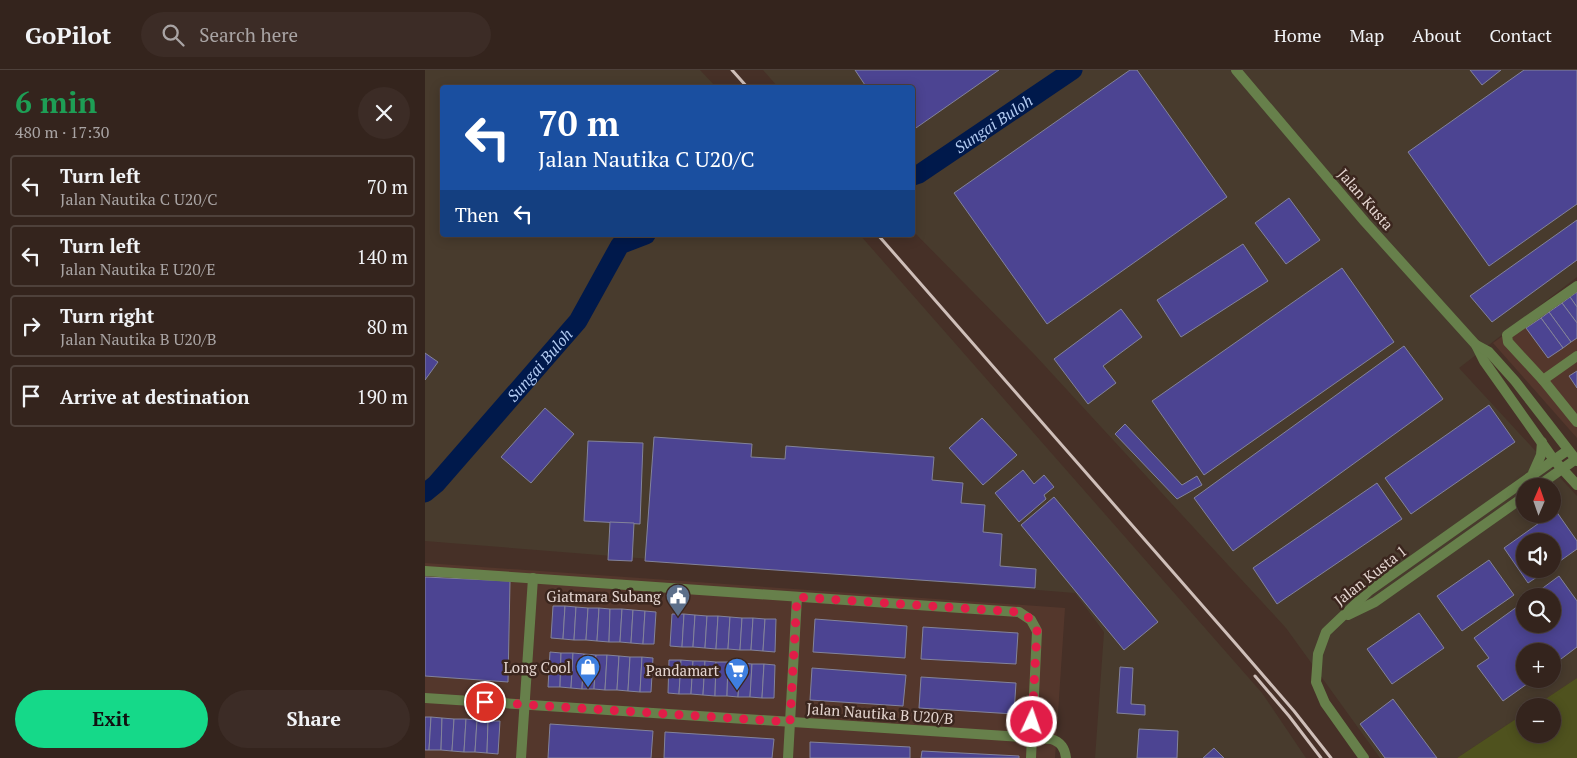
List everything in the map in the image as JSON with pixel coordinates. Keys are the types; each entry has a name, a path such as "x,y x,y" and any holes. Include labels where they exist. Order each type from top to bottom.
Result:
{"street":[{"name":"Jalan Kusta","path":"1236,70 1365,222 1476,345 1484,361 1541,442 1554,460 1577,485"},
{"path":"1577,286 1507,335 1508,342 1543,380 1577,422"},
{"name":"Jalan Kusta","path":"1476,345 1489,352 1576,460 1562,469"},
{"path":"1543,380 1577,356"},
{"path":"1531,476 1541,455 1541,442"},
{"name":"Jalan Kusta 1","path":"1338,620 1369,591 1568,450"},
{"path":"1549,478 1562,469"},
{"name":"Jalan Kusta 1","path":"1338,620 1375,602 1516,502"},
{"path":"425,570 1019,612 1031,620 1037,631 1031,758"},
{"path":"521,758 533,578"},
{"path":"788,758 797,597"},
{"path":"1338,620 1326,632 1317,654 1316,682 1325,703 1364,758"},
{"name":"Jalan Nautika B U20/B","path":"425,698 1051,739 1065,750 1066,758"}],"shaded area":[{"path":"425,70 700,70 714,85 440,85 440,237 862,237 1262,693 1306,758 1095,758 1104,632 1075,593 425,541"},
{"path":"763,70 1577,70 1577,277 1459,368 1560,478 1516,478 1516,523 1561,523 1561,479 1577,496 1577,678 1547,698 1516,698 1516,719 1457,758 1380,758 1286,628 1034,354 915,233 915,85 776,85"},
{"path":"1577,283 1577,438 1493,343"},
{"path":"425,563 1065,608 1055,758 425,758"}],"green space":[{"path":"1577,678 1577,758 1457,758 1516,719 1516,743 1561,743 1561,698 1547,698"}],"building":[{"path":"855,70 999,70 915,129 915,85 865,85"},
{"path":"1130,70 1137,70 1227,197 1047,324 954,193"},
{"path":"1470,70 1501,70 1482,85"},
{"path":"1524,70 1577,70 1577,204 1489,266 1408,152"},
{"path":"1289,198 1320,240 1286,264 1255,223"},
{"path":"1577,220 1577,260 1492,322 1470,296"},
{"path":"1243,244 1268,281 1181,337 1157,300"},
{"path":"1342,268 1394,342 1204,475 1152,401"},
{"path":"1577,292 1577,307 1570,297"},
{"path":"1570,297 1577,307 1577,323 1562,303"},
{"path":"1562,303 1577,323 1577,338 1571,342 1549,312"},
{"path":"1121,309 1142,337 1103,366 1116,383 1088,404 1054,359"},
{"path":"1549,312 1571,342 1563,348 1541,318"},
{"path":"1541,318 1563,348 1548,358 1526,328"},
{"path":"1404,346 1443,399 1233,551 1194,498"},
{"path":"425,353 438,362 425,380"},
{"path":"1577,371 1577,388 1569,376"},
{"path":"1489,405 1515,442 1411,514 1385,478"},
{"path":"545,408 574,434 531,483 501,457"},
{"path":"982,418 1017,455 983,485 949,448"},
{"path":"1125,424 1182,485 1197,476 1202,485 1177,499 1115,434"},
{"path":"654,437 752,444 751,457 785,459 786,446 934,457 932,480 963,483 961,503 985,505 983,532 1002,534 1000,566 1036,569 1035,588 645,561"},
{"path":"588,441 643,443 640,524 584,521"},
{"path":"1023,470 1034,484 1044,475 1054,487 1044,495 1046,499 1019,522 995,493"},
{"path":"1377,483 1402,519 1277,604 1253,568"},
{"path":"1054,497 1158,622 1124,650 1021,525"},
{"path":"1561,518 1577,541 1577,549 1561,560 1561,533 1525,533 1539,523 1561,523"},
{"path":"610,522 634,523 632,561 608,560"},
{"path":"1516,539 1516,566 1504,548"},
{"path":"1489,560 1514,595 1462,631 1437,596"},
{"path":"425,577 510,581 508,682 425,676"},
{"path":"1525,578 1536,578 1528,583"},
{"path":"1556,578 1560,578 1577,601 1577,647 1561,659 1561,643 1516,643 1516,688 1521,688 1503,701 1477,666 1489,658 1474,638 1516,608 1516,633 1561,633 1561,588 1543,588"},
{"path":"553,606 565,606 563,639 551,638"},
{"path":"565,606 576,607 574,640 563,639"},
{"path":"576,607 588,608 586,640 574,640"},
{"path":"588,608 599,608 597,641 586,640"},
{"path":"599,608 610,609 609,642 597,641"},
{"path":"610,609 622,609 620,642 609,642"},
{"path":"622,609 633,610 631,643 620,642"},
{"path":"633,610 645,611 643,644 631,643"},
{"path":"645,611 656,612 654,644 643,644"},
{"path":"1419,613 1444,648 1392,684 1367,649"},
{"path":"672,614 684,614 682,647 670,646"},
{"path":"684,614 695,615 693,647 682,647"},
{"path":"695,615 707,616 705,648 693,647"},
{"path":"707,616 718,616 716,649 705,648"},
{"path":"718,616 730,617 728,649 716,649"},
{"path":"730,617 742,618 740,650 728,649"},
{"path":"742,618 753,618 751,650 740,650"},
{"path":"753,618 765,619 763,651 751,650"},
{"path":"765,619 776,619 775,652 763,651"},
{"path":"815,619 907,626 905,658 813,652"},
{"path":"923,627 1018,633 1016,664 921,659"},
{"path":"550,652 561,653 560,687 548,687"},
{"path":"561,653 573,653 571,688 560,687"},
{"path":"573,653 584,654 582,689 571,688"},
{"path":"584,654 596,655 594,689 582,689"},
{"path":"596,655 607,655 605,690 594,689"},
{"path":"607,655 619,656 617,690 605,690"},
{"path":"619,656 630,657 628,691 617,690"},
{"path":"630,657 642,657 640,692 628,691"},
{"path":"642,657 653,658 651,692 640,692"},
{"path":"669,660 681,660 679,694 668,693"},
{"path":"681,660 693,661 691,694 679,694"},
{"path":"693,661 705,661 703,695 691,694"},
{"path":"705,661 716,662 715,696 703,695"},
{"path":"716,662 728,662 727,696 715,696"},
{"path":"728,662 740,663 738,697 727,696"},
{"path":"740,663 752,664 750,697 738,697"},
{"path":"752,664 764,664 762,698 750,697"},
{"path":"764,664 775,665 774,698 762,698"},
{"path":"1120,667 1133,668 1131,704 1145,705 1145,715 1117,713"},
{"path":"812,668 906,675 903,706 810,700"},
{"path":"921,677 1016,683 1014,714 919,708"},
{"path":"1393,699 1437,758 1385,758 1360,724"},
{"path":"425,717 431,717 429,750 425,750"},
{"path":"431,717 442,718 441,750 429,750"},
{"path":"442,718 454,719 452,751 441,750"},
{"path":"454,719 466,719 464,752 452,751"},
{"path":"466,719 477,720 475,752 464,752"},
{"path":"477,720 488,721 487,753 475,752"},
{"path":"488,721 500,721 498,754 487,753"},
{"path":"550,724 653,731 651,758 548,758"},
{"path":"1139,729 1178,731 1177,758 1137,758"},
{"path":"665,732 774,739 772,758 664,758"},
{"path":"810,742 910,747 910,758 810,758"},
{"path":"1214,748 1224,758 1203,758"},
{"path":"922,751 1019,756 1019,758 921,758"}],"waterway":[{"name":"Sungai Buloh","path":"915,175 1073,70"},
{"name":"Sungai Buloh","path":"425,493 436,484 578,321 620,245 641,237"}],"railway":[{"path":"732,70 745,85"},
{"path":"880,237 1236,644 1294,711 1331,758"},
{"path":"1255,676 1321,758"}],"place":[{"name":"Giatmara Subang","path":"678,617"},
{"name":"Long Cool","path":"588,688"},
{"name":"Pandamart","path":"737,691"}],"route":[{"path":"485,702 790,722 797,597 1019,612 1026,615 1035,624 1037,631 1032,722"}]}
